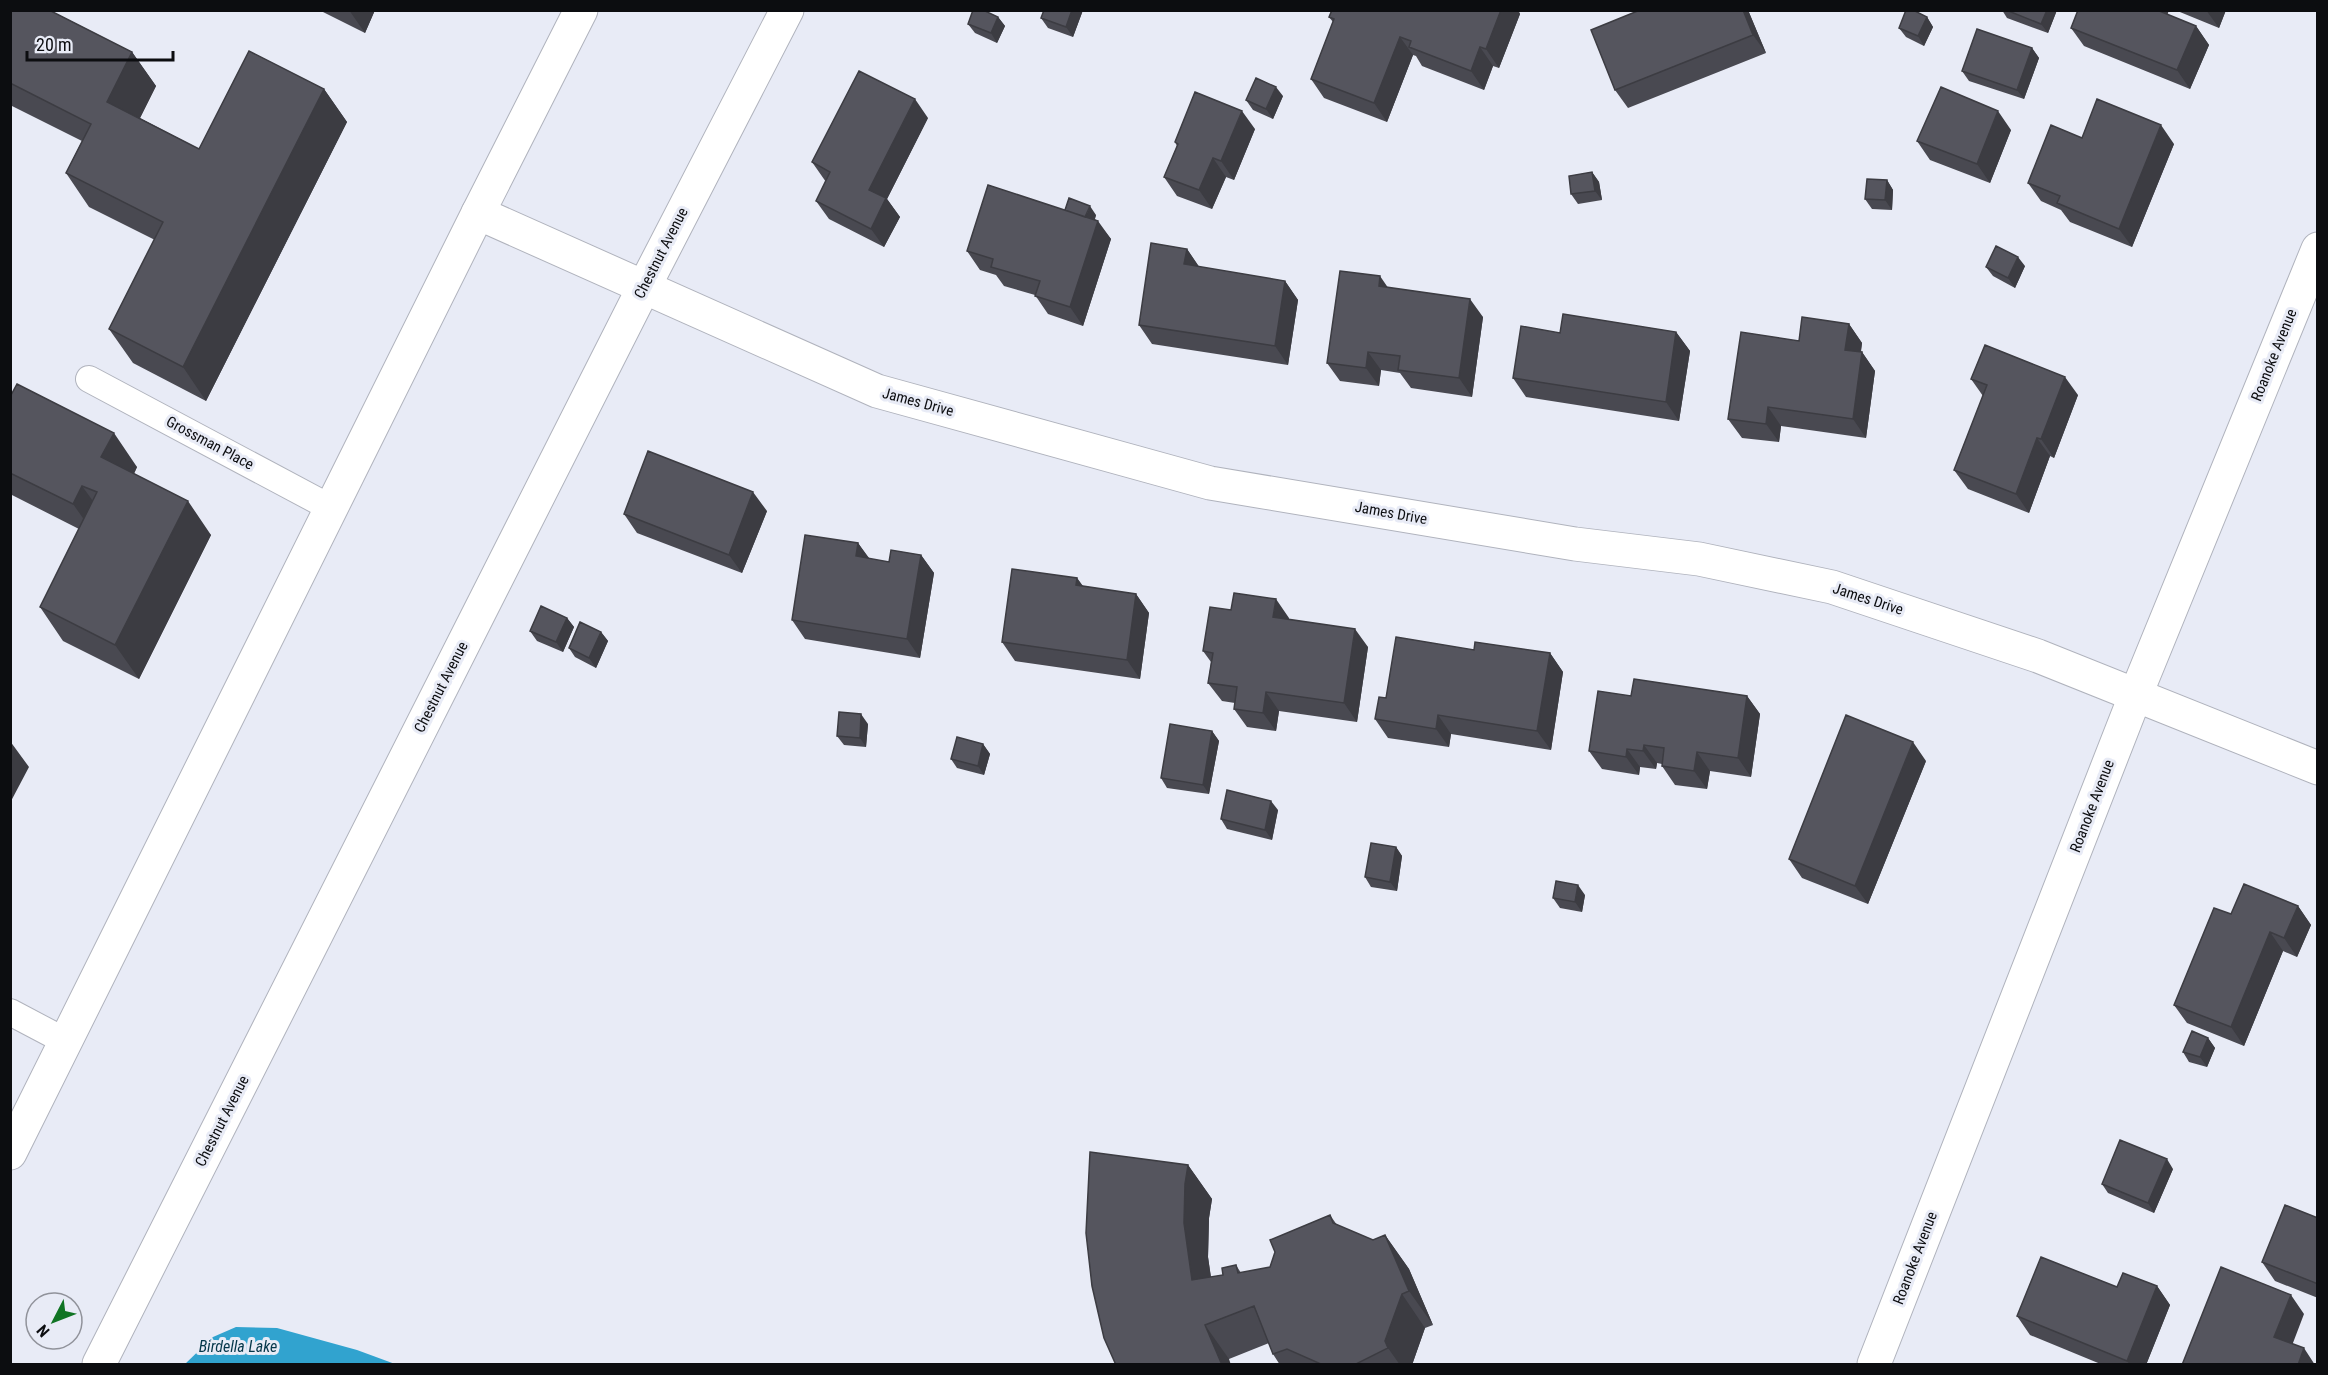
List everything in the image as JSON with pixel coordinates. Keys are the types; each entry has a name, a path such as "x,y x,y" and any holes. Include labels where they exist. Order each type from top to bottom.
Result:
{"street":[{"path":"10,1153 581,10"},
{"name":"Chestnut Avenue","path":"99,1365 644,287 787,10"},
{"name":"James Drive","path":"478,213 877,391 1210,483 1575,544 1699,559 1832,587 2038,656 2318,768"},
{"name":"Roanoke Avenue","path":"1874,1365 2136,694 2318,249"}],"lane":[{"name":"Grossman Place","path":"88,379 331,508"},
{"path":"10,1012 66,1041"}],"water":[{"name":"Birdella Lake","path":"236,1327 277,1328 357,1350 395,1364 185,1364 213,1337"}],"building":[{"path":"10,10 49,10 132,52 107,102 199,149 249,51 324,89 183,367 109,329 163,222 66,173 91,124 10,83"},
{"path":"973,10 983,10 998,17 991,33 968,24"},
{"path":"1044,10 1072,10 1066,27 1041,18"},
{"path":"1332,10 1501,10 1486,49 1480,47 1471,71 1409,47 1411,41 1400,37 1374,103 1311,79 1334,19 1329,17"},
{"path":"1640,10 1743,10 1753,35 1615,90 1591,30"},
{"path":"1906,10 1913,10 1927,17 1918,36 1899,28"},
{"path":"2006,10 2047,10 2041,24"},
{"path":"2078,10 2157,10 2196,26 2177,70 2071,28"},
{"path":"1977,29 2032,48 2017,90 1962,71"},
{"path":"859,71 915,99 869,190 886,198 871,229 816,201 830,172 812,162"},
{"path":"1256,78 1276,87 1266,109 1246,100"},
{"path":"1941,87 1998,111 1977,164 1917,141"},
{"path":"1195,92 1242,111 1221,161 1213,158 1199,190 1164,177 1178,144 1175,142"},
{"path":"2097,99 2161,125 2119,229 2057,203 2060,196 2028,183 2051,125 2082,138"},
{"path":"1592,172 1595,191 1571,194 1569,176"},
{"path":"1867,179 1887,180 1885,200 1865,199"},
{"path":"988,185 1098,221 1070,307 1035,296 1040,281 991,267 993,259 967,251"},
{"path":"1069,198 1090,206 1085,217 1065,210"},
{"path":"1151,243 1187,249 1184,264 1285,281 1275,346 1139,325"},
{"path":"1996,246 2018,257 2008,278 1986,267"},
{"path":"1340,271 1380,276 1379,286 1470,299 1459,378 1398,370 1400,356 1368,352 1366,368 1327,363"},
{"path":"1563,314 1676,332 1666,402 1513,378 1521,326 1560,333"},
{"path":"1802,317 1849,324 1845,350 1862,352 1853,419 1768,407 1766,424 1728,419 1741,332 1799,341"},
{"path":"1985,345 2065,377 2041,439 2037,438 2016,494 1954,470 1987,385 1971,379"},
{"path":"17,384 114,433 101,457 188,501 115,645 40,607 97,492 82,486 73,504 10,473 10,397"},
{"path":"648,451 753,492 729,555 624,514"},
{"path":"805,535 858,543 856,556 889,562 891,550 921,555 907,639 792,620"},
{"path":"1012,569 1077,578 1076,585 1136,594 1127,660 1002,642"},
{"path":"1234,593 1276,599 1273,617 1355,629 1344,703 1266,692 1263,713 1234,709 1237,687 1208,683 1213,653 1203,651 1210,607 1231,610"},
{"path":"541,606 567,618 556,642 530,631"},
{"path":"580,622 601,632 589,658 569,648"},
{"path":"1396,637 1474,650 1475,642 1550,653 1537,731 1438,715 1436,729 1375,719 1379,697 1386,698"},
{"path":"1634,679 1747,696 1738,758 1697,752 1694,771 1662,766 1664,748 1644,745 1643,751 1627,749 1626,757 1589,751 1598,691 1631,696"},
{"path":"839,712 861,714 860,738 837,736"},
{"path":"1846,715 1913,742 1855,886 1789,859"},
{"path":"1170,724 1212,731 1203,785 1161,778"},
{"path":"957,737 983,744 978,766 951,759"},
{"path":"1227,790 1271,801 1265,830 1221,819"},
{"path":"1371,843 1396,847 1390,882 1365,877"},
{"path":"1556,881 1578,885 1575,902 1553,898"},
{"path":"2244,884 2298,906 2284,938 2270,932 2231,1027 2174,1005 2214,908 2231,914"},
{"path":"2192,1031 2208,1038 2200,1057 2183,1052"},
{"path":"2120,1140 2167,1159 2148,1203 2102,1184"},
{"path":"1090,1152 1188,1165 1184,1223 1192,1280 1223,1275 1222,1268 1236,1265 1238,1273 1270,1267 1275,1252 1270,1240 1330,1215 1333,1223 1373,1240 1385,1235 1409,1291 1402,1294 1385,1341 1388,1348 1354,1365 1323,1365 1287,1349 1273,1354 1254,1306 1205,1325 1222,1365 1116,1365 1104,1338 1092,1286 1086,1233"},
{"path":"2285,1205 2318,1218 2318,1284 2262,1262"},
{"path":"2041,1257 2117,1287 2123,1273 2157,1286 2127,1361 2017,1316"},
{"path":"2221,1267 2291,1295 2274,1337 2304,1348 2298,1365 2182,1365"}]}
